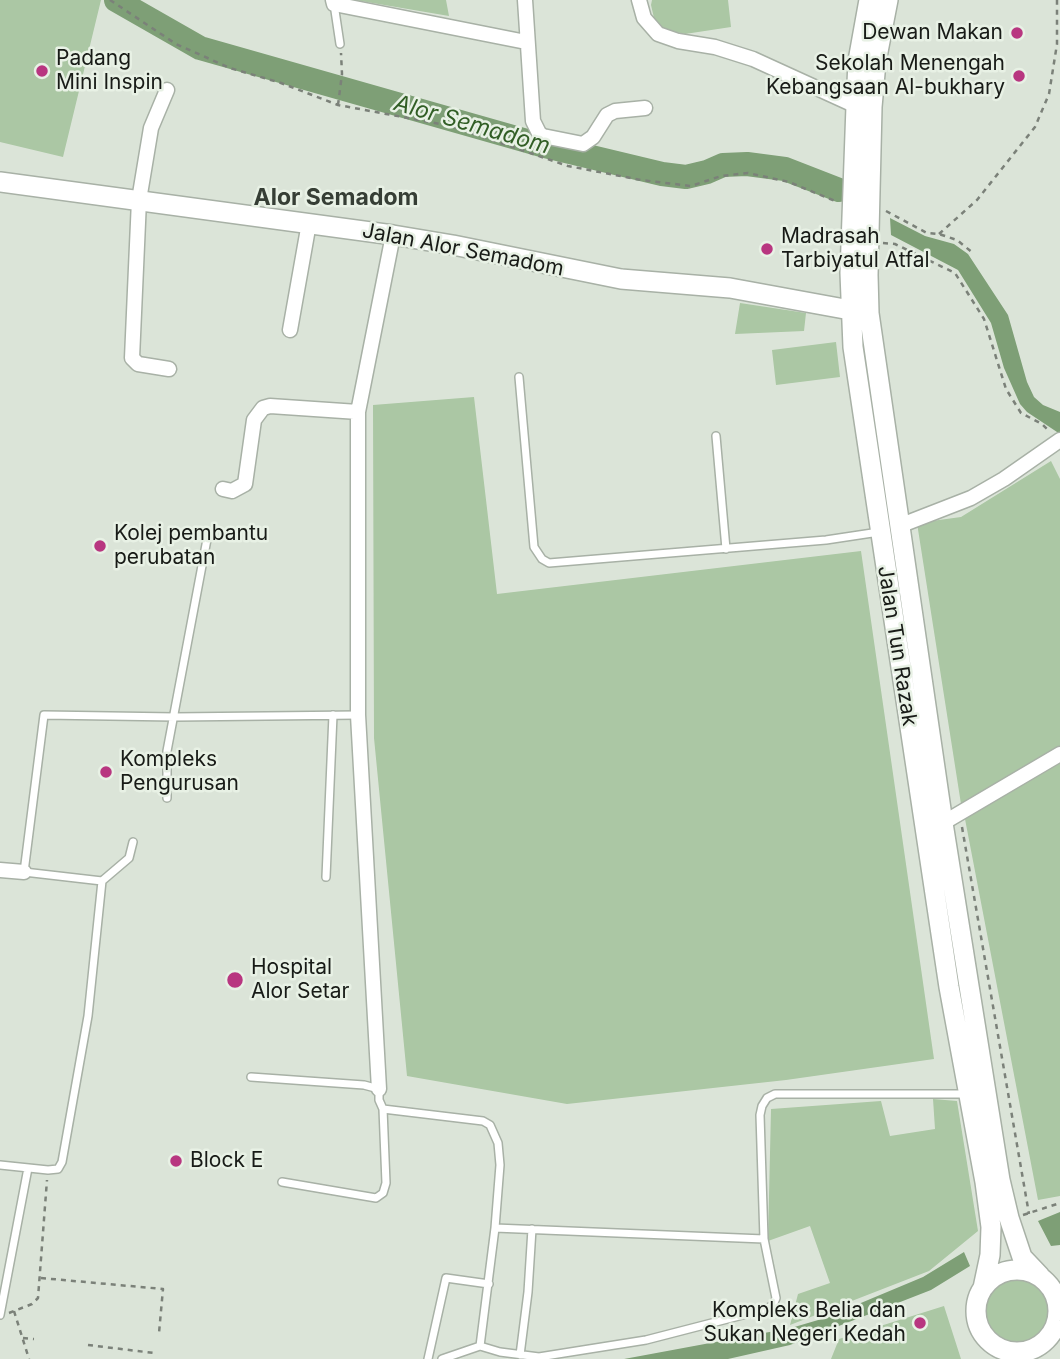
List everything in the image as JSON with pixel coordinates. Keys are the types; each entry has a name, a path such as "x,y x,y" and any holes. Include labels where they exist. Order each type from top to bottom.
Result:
{"main road":[{"name":"Jalan Tun Razak","path":"869,0 858,61 856,106 861,208 860,312 853,347 949,987 970,1094 991,1227 990,1255 982,1288"},
{"name":"Jalan Tun Razak","path":"861,208 876,62 888,0"},
{"name":"Jalan Alor Semadom","path":"0,168 56,188"},
{"name":"Jalan Alor Semadom","path":"0,182 393,235 621,279 730,288 860,312"},
{"name":"Jalan Tun Razak","path":"860,312 951,819 1000,1180 1022,1256 1050,1283"},
{"path":"1015,1269 1028,1271 1050,1283 1057,1298 1058,1324 1033,1352 1013,1352 1000,1348 989,1350 976,1317 976,1303 982,1288 1002,1272 1015,1269"}],"street":[{"path":"525,0 533,121 539,133 583,144 593,137 607,115 615,111 645,108"},
{"path":"639,0 644,18 658,34 736,53 856,106"},
{"path":"333,2 526,42"},
{"path":"167,90 151,128 139,200 132,358 138,364 169,369"},
{"path":"290,330 309,223"},
{"path":"379,1089 358,715 358,412 393,235"},
{"path":"223,489 232,491 244,484 254,420 263,408 270,406 358,412"},
{"path":"899,526 971,498 1004,479 1055,435"},
{"path":"951,819 1060,754"},
{"path":"0,870 24,872"}],"lane":[{"path":"333,2 340,44"},
{"path":"520,377 534,547 542,559 549,563 826,540 880,532"},
{"path":"716,436 726,549"},
{"path":"167,798 167,751 208,534"},
{"path":"102,881 24,872 44,715 358,715"},
{"path":"326,877 333,715"},
{"path":"0,1165 48,1170 58,1169 62,1162 88,1016 102,881 129,858 133,842"},
{"path":"251,1077 379,1089 379,1100 383,1109 386,1183 383,1193 376,1198 282,1182"},
{"path":"442,1359 480,1346 500,1352 539,1357 646,1340 766,1309 773,1305 776,1298 764,1239 760,1115 767,1098 775,1094 970,1094"},
{"path":"383,1109 483,1121 490,1125 500,1153 495,1227 480,1346"},
{"path":"0,1315 28,1168"},
{"path":"495,1227 764,1239"},
{"path":"520,1355 532,1229"},
{"path":"428,1359 446,1278 489,1284"}],"path":[{"path":"110,0 176,44 230,68 281,83 338,105 451,126 580,168 641,180 691,186 720,176 748,173 789,182 861,208 892,212 914,228 957,240 972,253"},
{"path":"939,234 977,200 1035,127 1049,94 1057,44 1058,0"},
{"path":"338,105 342,74 340,44"},
{"path":"891,244 924,256 955,272 984,319 1006,389 1021,413 1055,435"},
{"path":"951,819 1029,1214"},
{"path":"0,1315 32,1304 38,1298 48,1170"},
{"path":"1009,1218 1060,1203"},
{"path":"41,1278 163,1289 159,1332"},
{"path":"14,1311 29,1359"},
{"path":"22,1338 34,1339"},
{"path":"88,1345 154,1353"}],"shaded area":[{"name":"Padang Mini Inspin","path":"0,0 101,0 63,157 0,142"},
{"path":"355,0 446,0 449,16"},
{"path":"652,0 728,0 731,27 685,34 662,29 654,18"},
{"path":"890,218 925,236 954,244 968,254 1008,315 1027,382 1034,397 1043,405 1060,412 1060,434 1027,412 1020,404 1004,368 991,323 958,270 891,235"},
{"path":"740,303 806,313 804,331 735,334"},
{"path":"836,342 840,377 776,385 772,350"},
{"path":"474,397 497,594 861,551 934,1059 786,1080 567,1104 407,1076 374,738 373,405"},
{"path":"1051,461 1060,479 1060,746 961,804 917,523 961,517"},
{"path":"1060,762 1060,1196 1038,1200 965,819"},
{"path":"933,1099 957,1101 978,1231 929,1271 790,1325 798,1294 830,1283 810,1226 768,1241 771,1109 881,1101 890,1136 935,1129"},
{"path":"1060,1212 1060,1245 1051,1246 1038,1221"},
{"path":"964,1252 970,1266 931,1290 790,1345 728,1359 624,1359 791,1328 825,1318 923,1277"},
{"path":"1017,1276 1042,1286 1052,1311 1042,1336 1017,1346 992,1336 982,1311 992,1286"},
{"name":"Kompleks Belia dan Sukan Negeri Kedah","path":"944,1306 961,1359 831,1359 839,1339"}],"waterway":[{"name":"Alor Semadom","path":"116,0 200,48 541,145 662,174 686,177 723,165 747,164 785,169 839,190"}],"place":[{"name":"Dewan Makan","path":"1017,33"},
{"name":"Padang Mini Inspin","path":"42,71"},
{"name":"Sekolah Menengah Kebangsaan Al-bukhary","path":"1019,76"},
{"name":"Madrasah Tarbiyatul Atfal","path":"767,249"},
{"name":"Kolej pembantu perubatan","path":"100,546"},
{"name":"Kompleks Pengurusan","path":"106,772"},
{"name":"Hospital Alor Setar","path":"235,980"},
{"name":"Block E","path":"176,1161"},
{"name":"Kompleks Belia dan Sukan Negeri Kedah","path":"920,1323"}],"district":[{"name":"Alor Semadom","path":"336,198"}]}
